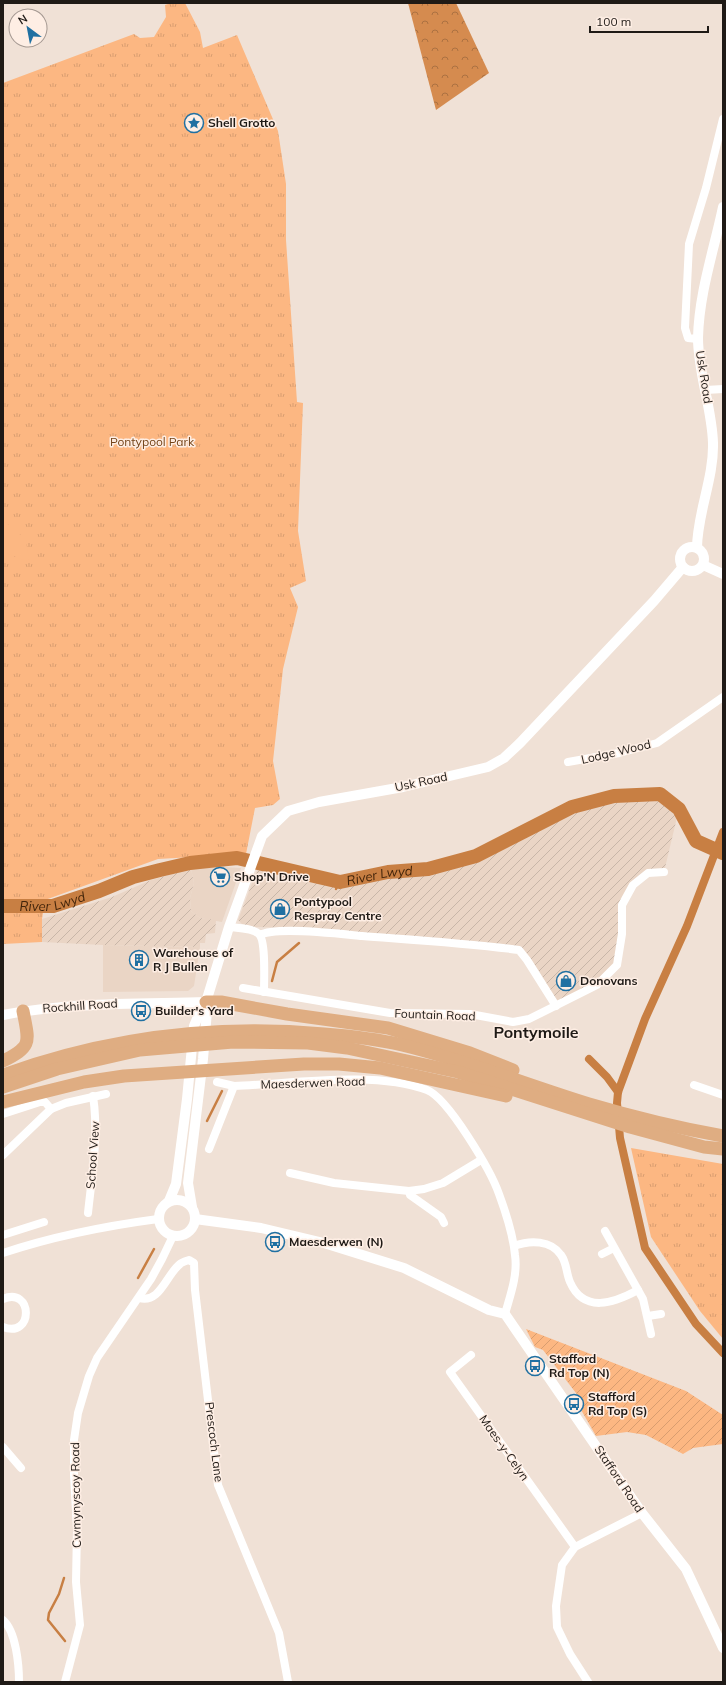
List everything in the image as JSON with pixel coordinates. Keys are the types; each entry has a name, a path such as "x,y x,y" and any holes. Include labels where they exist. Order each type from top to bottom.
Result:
{"main road":[{"path":"206,1002 221,1002 287,1014 388,1028 470,1053 519,1073 548,1090 587,1109"},
{"path":"3,1061 20,1053 26,1044 27,1032 23,1011"},
{"path":"3,1075 58,1056 86,1050 173,1041 233,1037 274,1030 349,1036 401,1044 548,1090"},
{"path":"233,1037 347,1048 458,1072 632,1122 704,1146 723,1149"},
{"path":"3,1088 57,1069 173,1041"},
{"path":"3,1102 90,1081 124,1076 304,1064 346,1064 420,1076 587,1109"},
{"path":"632,1122 723,1136"}],"street":[{"path":"698,339 688,338 685,328 689,244 706,188 723,119"},
{"name":"Usk Road","path":"697,548 697,532 705,501 713,444 698,339 699,315 708,271 721,228 723,207"},
{"path":"706,390 723,389"},
{"name":"Usk Road","path":"196,1072 207,1011 206,1002 229,927 254,854 262,836 288,811 363,793 440,779 488,767 504,758 520,743 654,601 682,567 680,558 681,554 688,548 697,548 702,552 704,558 703,565"},
{"path":"682,567 691,571 696,571 703,565 723,574"},
{"name":"Lodge Wood","path":"568,762 619,753 657,743 723,697"},
{"name":"Fountain Road","path":"243,988 390,1013 470,1014 513,1022 529,1019 597,985 618,965 622,934 622,905 633,885 648,873 664,872"},
{"path":"229,927 255,932 260,935 263,943 264,992"},
{"path":"260,935 270,931 313,932 490,946 519,950 528,960 556,1006"},
{"name":"Rockhill Road","path":"3,1015 23,1011 100,1003 206,1002"},
{"path":"196,1072 188,1183 195,1219 189,1231 178,1236 172,1236 164,1231 158,1219 161,1208 169,1201 176,1184 196,1072"},
{"name":"Maesderwen Road","path":"217,1082 234,1086 346,1079 393,1082 429,1091 446,1104 481,1160 498,1192 514,1246 516,1266 512,1290 505,1314"},
{"path":"694,1085 723,1095"},
{"path":"209,1149 210,1138 234,1086"},
{"path":"3,1155 51,1109 66,1103 106,1094"},
{"name":"School View","path":"88,1213 95,1143 96,1111 93,1096"},
{"path":"3,1114 40,1102 45,1102 51,1109"},
{"path":"290,1173 334,1183 409,1191 424,1189 443,1183 481,1160"},
{"path":"409,1191 410,1195 441,1217 444,1223"},
{"path":"169,1201 184,1201 192,1207"},
{"path":"3,1253 41,1240 94,1228 158,1219"},
{"path":"195,1219 261,1228 324,1243 404,1268 489,1310 505,1314"},
{"path":"3,1235 44,1222"},
{"path":"605,1231 644,1299 651,1334"},
{"name":"Cwmynyscoy Road","path":"65,1682 80,1625 76,1582 77,1529 74,1476 74,1440 78,1413 89,1376 98,1358 139,1298 162,1259 172,1236"},
{"path":"514,1246 526,1242 536,1242 549,1245 556,1250 565,1262 568,1276 573,1288 578,1294 591,1302 610,1302 638,1290"},
{"path":"602,1254 614,1248"},
{"name":"Prescoch Lane","path":"139,1298 146,1300 154,1296 180,1264 189,1260 194,1263 200,1333 218,1485 279,1633 288,1682"},
{"path":"3,1299 10,1297 20,1300 23,1303 26,1313 26,1318 19,1326 14,1328 3,1328"},
{"name":"Stafford Road","path":"505,1314 642,1513 686,1569 723,1648"},
{"path":"648,1316 661,1314"},
{"name":"Maes-y-Celyn","path":"471,1355 450,1372 574,1547"},
{"path":"3,1447 21,1468"},
{"path":"588,1682 570,1654 557,1627 556,1606 562,1565 574,1547 642,1513"},
{"path":"3,1620 8,1625 12,1638 19,1669 18,1682"}],"shaded area":[{"path":"660,794 679,809 664,872 648,873 633,885 622,905 617,965 597,985 556,1006 519,950 313,928 251,927 243,925 238,920 257,870 340,882 388,872 428,869 476,856 572,807 614,796"},
{"path":"206,866 241,868 222,922 200,918 191,911 190,898 194,883 191,869"},
{"path":"191,869 194,883 190,898 191,911 200,918 216,920 215,933 206,934 205,943 200,943 200,947 42,942 42,919 112,897 151,880"},
{"path":"103,945 200,947 194,986 188,991 103,992"}],"green space":[{"name":"Pontypool Park","path":"171,3 185,3 200,32 203,48 237,35 278,131 286,184 286,240 297,402 303,403 298,531 306,581 290,588 298,607 283,669 273,761 280,799 273,805 255,808 246,854 158,859 45,900 42,919 42,942 3,944 3,83 134,34 140,38 154,37 166,17 165,5"},
{"path":"408,3 456,3 489,73 436,110"},
{"path":"3,521 11,526 26,540 29,562 3,552"},
{"path":"631,1148 723,1164 723,1339 700,1311 651,1237"},
{"path":"526,1329 686,1391 723,1415 723,1444 693,1448 683,1454 646,1435 627,1432 596,1436 580,1408 579,1397 543,1350 535,1347"}],"waterway":[{"name":"River Lwyd","path":"3,906 53,906 99,891 133,877 190,863 237,858 340,882 388,872 428,869 476,856 572,807 614,796 660,794 679,809 696,841 723,853"},
{"path":"723,832 687,926 645,1019 618,1092 617,1103 620,1138 645,1248 696,1324 723,1353"},
{"name":"River Lwyd","path":"336,889 340,882"},
{"path":"272,981 277,962 299,943"},
{"path":"589,1059 607,1077 618,1092"},
{"path":"207,1121 222,1091"},
{"path":"138,1278 154,1249"},
{"path":"64,1578 59,1594 49,1613 48,1620 65,1641"}],"place":[{"name":"Shell Grotto","path":"194,123"},
{"name":"Shop'N Drive","path":"220,877"},
{"name":"Pontypool Respray Centre","path":"280,909"},
{"name":"Warehouse of R J Bullen","path":"139,960"},
{"name":"Donovans","path":"566,981"},
{"name":"Builder's Yard","path":"141,1011"},
{"name":"Maesderwen (N)","path":"275,1242"},
{"name":"Stafford Rd Top (N)","path":"535,1366"},
{"name":"Stafford Rd Top (S)","path":"574,1404"}],"district":[{"name":"Pontymoile","path":"536,1032"}]}
